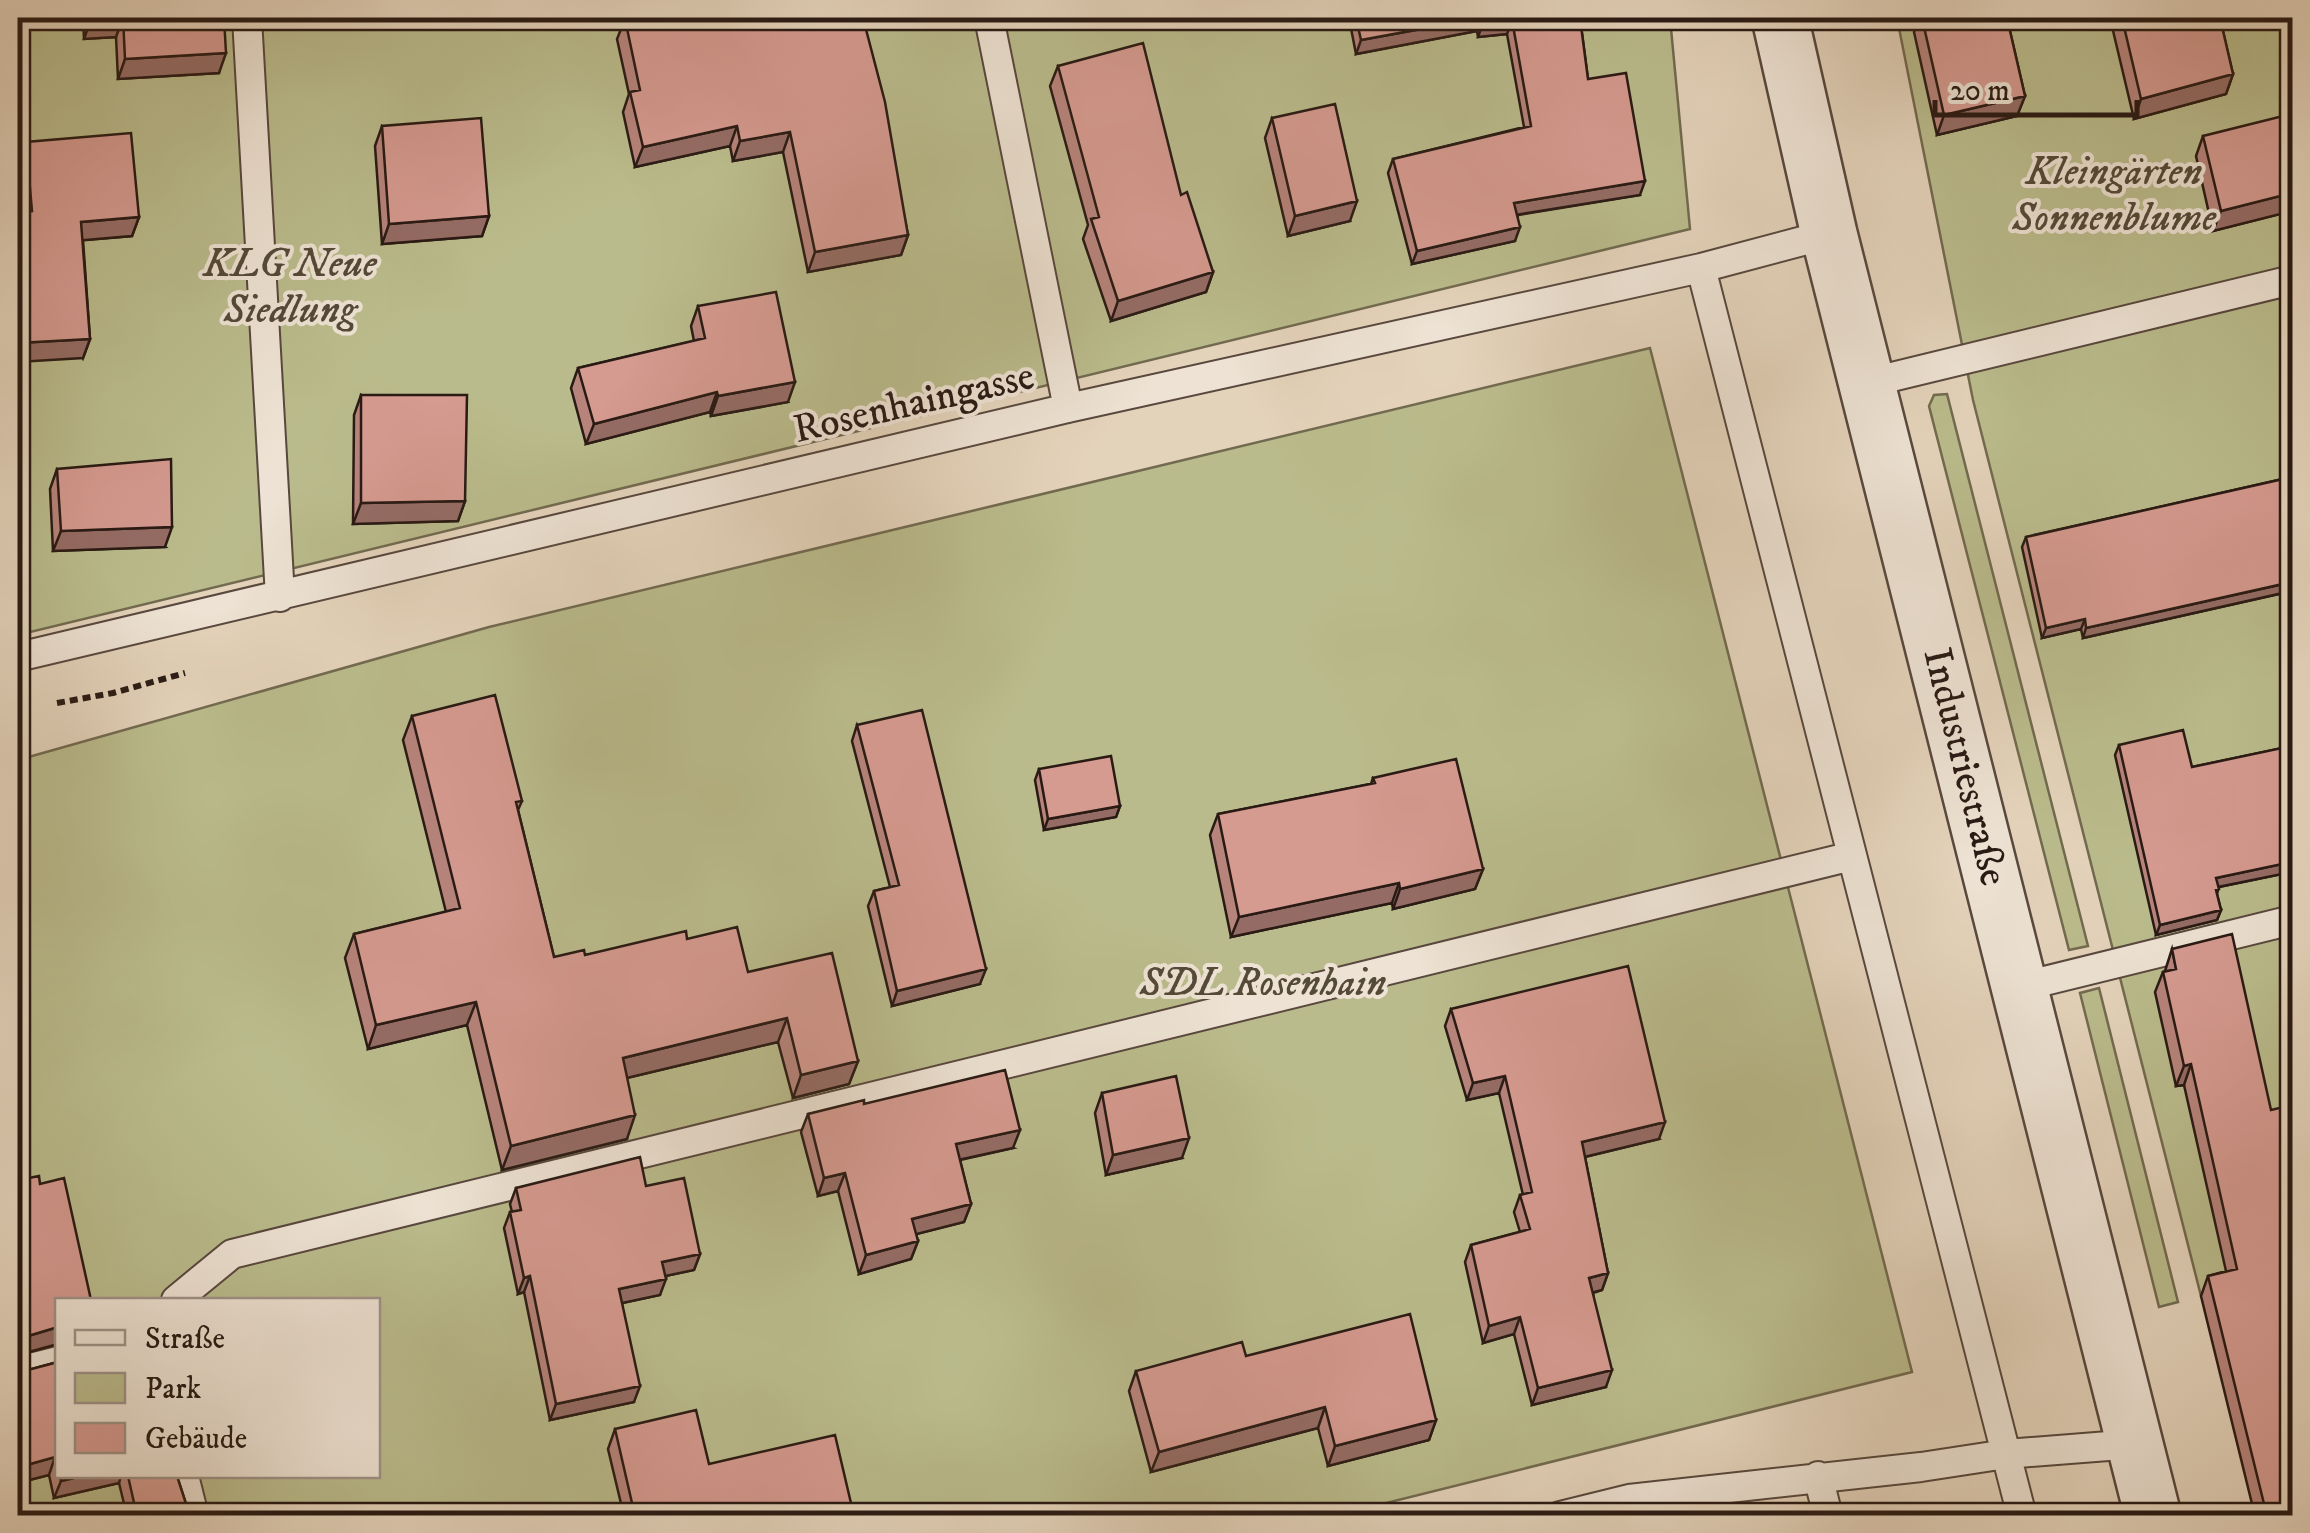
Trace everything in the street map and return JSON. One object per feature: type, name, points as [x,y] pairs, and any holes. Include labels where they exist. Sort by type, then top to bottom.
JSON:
[{"type":"street","name":"Industriestraße","points":[[1780,18],[1867,383],[2152,1516]]},
{"type":"lane","points":[[247,18],[280,597]]},
{"type":"lane","points":[[989,18],[1068,408]]},
{"type":"lane","name":"Rosenhaingasse","points":[[18,658],[1068,408],[1701,268],[1830,234]]},
{"type":"lane","points":[[1701,268],[2022,1516]]},
{"type":"lane","points":[[1867,383],[2292,280]]},
{"type":"lane","points":[[178,1298],[232,1254],[1852,856]]},
{"type":"lane","points":[[2020,987],[2292,920]]},
{"type":"lane","points":[[18,1371],[55,1362]]},
{"type":"lane","points":[[1560,1516],[1628,1498],[1921,1468],[2006,1454],[2134,1444]]},
{"type":"lane","points":[[1818,1476],[1828,1516]]},
{"type":"lane","points":[[184,1478],[194,1516]]},
{"type":"green space","name":"KLG Neue Siedlung","points":[[18,18],[1670,18],[1690,229],[18,635]]},
{"type":"green space","name":"Kleingärten Sonnenblume","points":[[1897,18],[2292,18],[2292,1273],[2201,1296],[1973,400]]},
{"type":"green space","name":"SDL Rosenhain","points":[[1650,348],[1912,1372],[1338,1515],[18,1516],[18,760],[489,627]]},
{"type":"green space","points":[[1947,394],[2088,946],[2069,950],[1929,406],[1934,395]]},
{"type":"green space","points":[[2099,988],[2178,1302],[2159,1307],[2080,993]]},
{"type":"building","points":[[123,18],[224,18],[226,53],[125,59]]},
{"type":"building","points":[[863,18],[885,102],[908,235],[815,252],[790,132],[740,141],[737,126],[643,147],[630,92],[640,90],[625,19]]},
{"type":"building","points":[[1356,18],[1480,18],[1361,40]]},
{"type":"building","points":[[1482,18],[1580,18],[1588,79],[1626,73],[1645,181],[1514,203],[1520,227],[1417,251],[1393,159],[1531,126],[1512,20],[1483,23]]},
{"type":"building","points":[[1922,18],[2007,18],[2025,96],[1944,115]]},
{"type":"building","points":[[2122,18],[2220,18],[2233,74],[2141,99]]},
{"type":"building","points":[[1143,43],[1181,195],[1187,192],[1213,272],[1118,301],[1091,219],[1099,217],[1058,66]]},
{"type":"building","points":[[1335,104],[1357,201],[1295,216],[1272,118]]},
{"type":"building","points":[[2287,115],[2292,137],[2292,193],[2221,211],[2203,136]]},
{"type":"building","points":[[481,118],[489,216],[389,224],[382,126]]},
{"type":"building","points":[[131,133],[139,217],[81,222],[90,339],[18,343],[18,212],[32,211],[26,142]]},
{"type":"building","points":[[776,292],[795,382],[718,396],[717,392],[594,424],[578,368],[705,338],[698,306]]},
{"type":"building","points":[[361,395],[467,395],[465,501],[361,503]]},
{"type":"building","points":[[171,459],[172,527],[61,531],[57,469]]},
{"type":"building","points":[[2292,477],[2292,582],[2086,628],[2085,619],[2046,628],[2026,537]]},
{"type":"building","points":[[495,695],[522,801],[516,802],[554,957],[584,950],[585,955],[686,931],[687,939],[737,927],[748,972],[832,953],[858,1061],[801,1075],[787,1018],[623,1058],[635,1115],[511,1146],[476,1002],[376,1025],[354,934],[460,908],[412,716]]},
{"type":"building","points":[[922,710],[986,969],[897,991],[874,891],[899,885],[857,725]]},
{"type":"building","points":[[2183,730],[2192,767],[2292,746],[2292,862],[2216,878],[2221,910],[2160,925],[2119,745]]},
{"type":"building","points":[[1111,756],[1120,806],[1048,819],[1039,769]]},
{"type":"building","points":[[1456,759],[1483,869],[1400,889],[1399,883],[1239,917],[1218,814],[1375,783],[1373,778]]},
{"type":"building","points":[[2232,934],[2271,1110],[2292,1105],[2292,1516],[2267,1516],[2208,1276],[2237,1269],[2191,1064],[2184,1066],[2163,972],[2176,969],[2172,949]]},
{"type":"building","points":[[18,939],[28,977],[24,978],[28,994],[18,997]]},
{"type":"building","points":[[1628,966],[1665,1122],[1582,1142],[1608,1273],[1589,1278],[1612,1370],[1538,1388],[1520,1317],[1489,1326],[1471,1245],[1530,1229],[1520,1195],[1532,1192],[1505,1076],[1473,1083],[1451,1009]]},
{"type":"building","points":[[1005,1070],[1020,1130],[956,1144],[971,1204],[912,1219],[918,1241],[866,1255],[845,1173],[824,1178],[808,1114]]},
{"type":"building","points":[[1176,1076],[1189,1138],[1113,1155],[1102,1093]]},
{"type":"building","points":[[640,1157],[646,1186],[684,1178],[700,1254],[662,1262],[666,1279],[619,1289],[640,1386],[556,1404],[530,1276],[524,1278],[510,1212],[521,1210],[516,1188]]},
{"type":"building","points":[[39,1176],[40,1184],[64,1178],[91,1298],[55,1298],[55,1328],[18,1339],[18,1180]]},
{"type":"building","points":[[1410,1314],[1436,1420],[1335,1446],[1325,1407],[1159,1452],[1136,1371],[1242,1342],[1246,1356]]},
{"type":"building","points":[[55,1363],[55,1457],[23,1466],[18,1442],[18,1367],[28,1370]]},
{"type":"building","points":[[696,1410],[709,1464],[835,1435],[854,1516],[635,1516],[615,1429]]},
{"type":"building","points":[[128,1478],[178,1478],[190,1516],[137,1516]]}]
